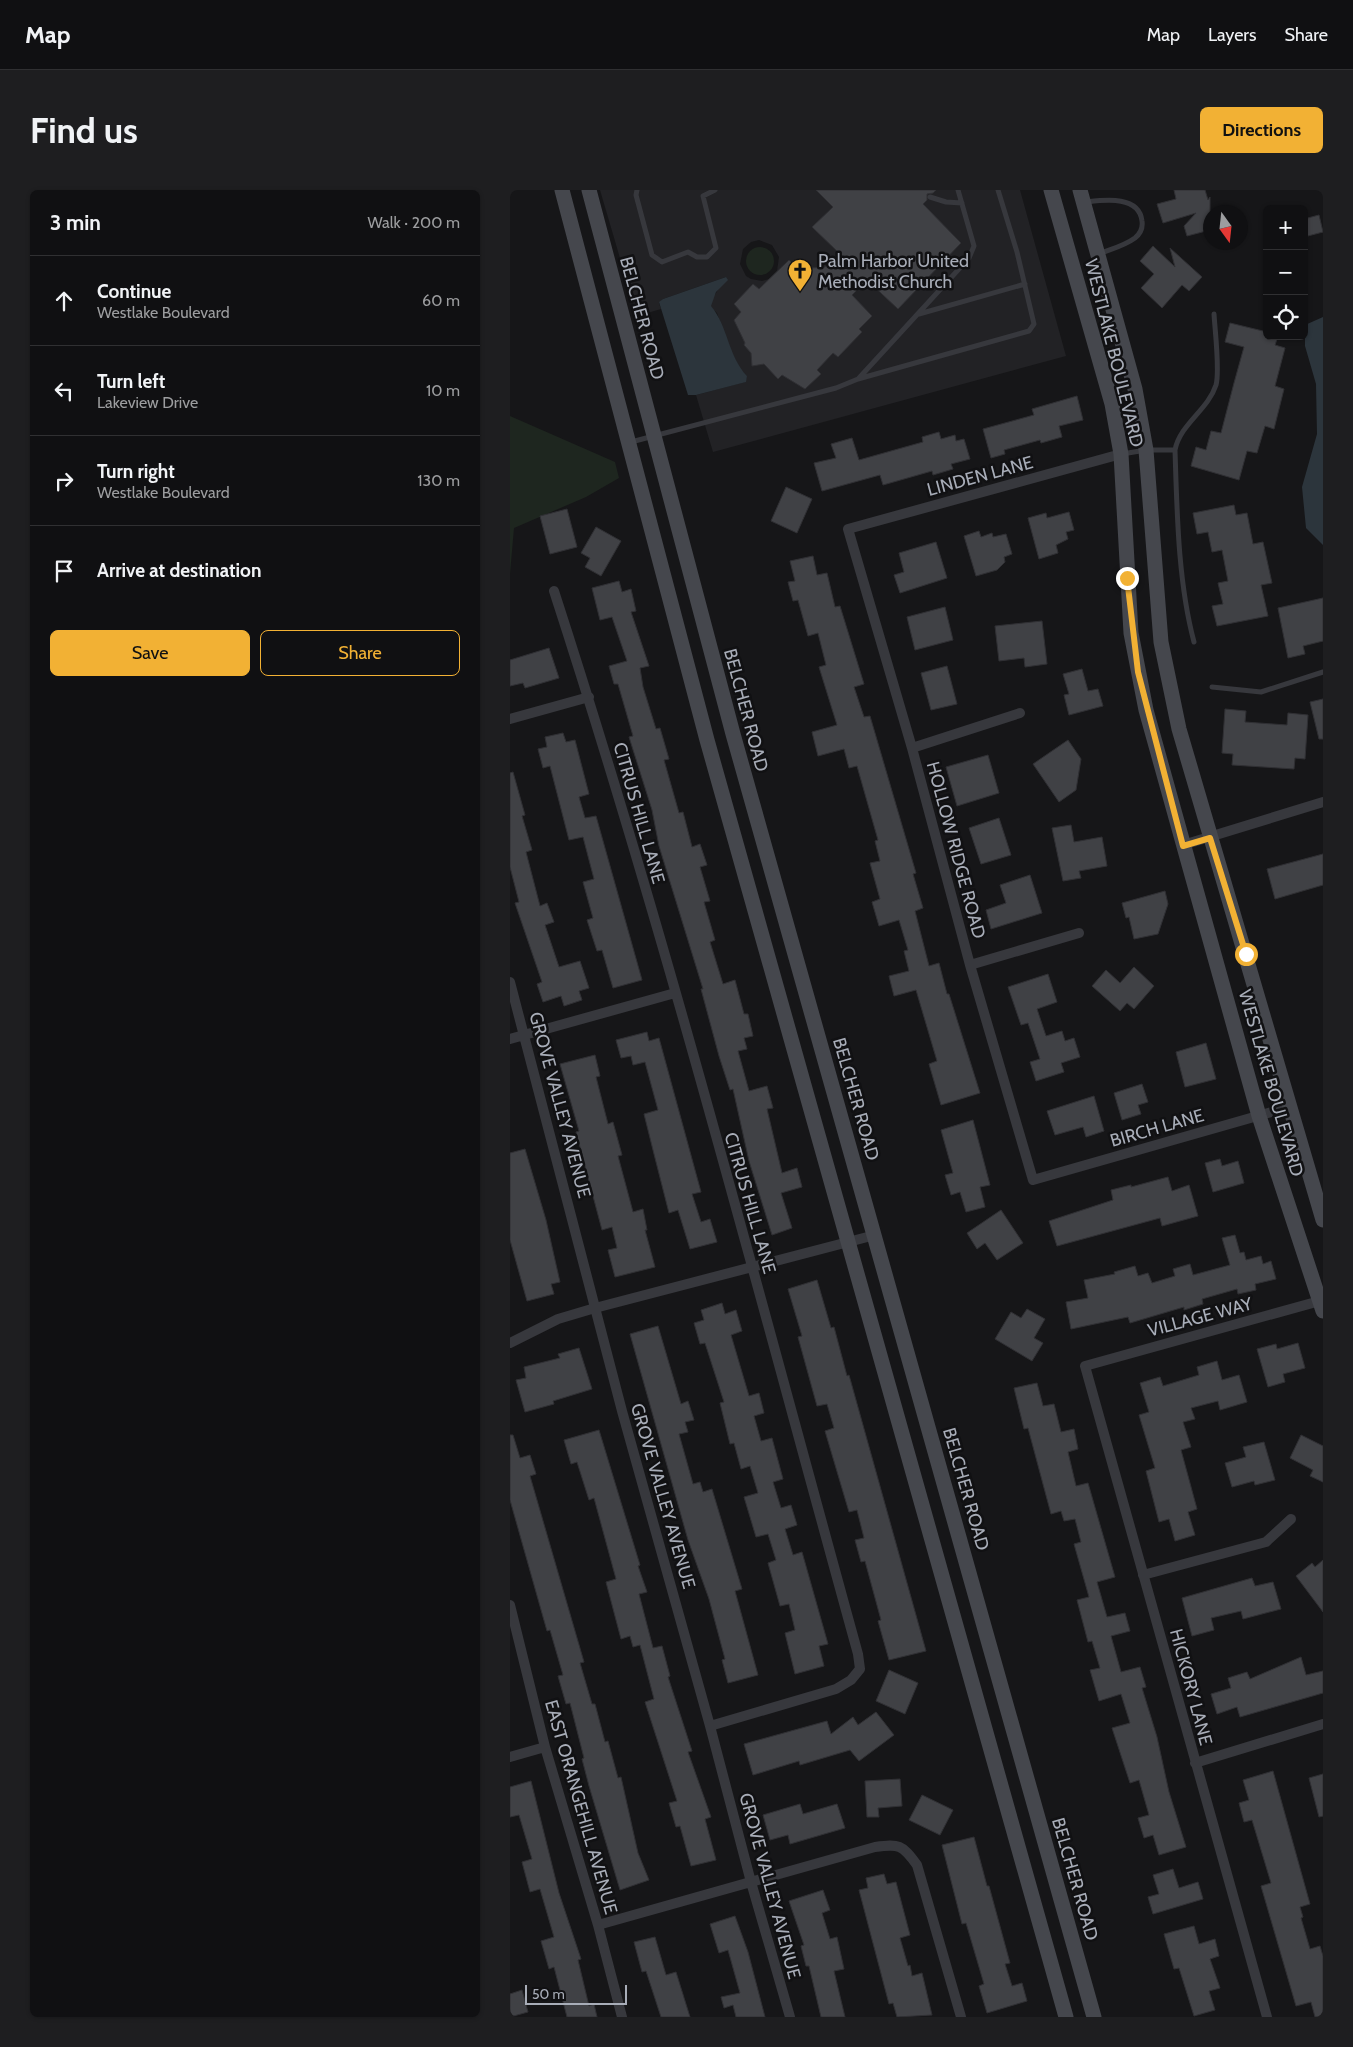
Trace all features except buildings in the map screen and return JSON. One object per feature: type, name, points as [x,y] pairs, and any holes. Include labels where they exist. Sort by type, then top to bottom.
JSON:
[{"type":"main road","points":[[562,190],[707,740],[1066,2017]]},
{"type":"main road","name":"BELCHER ROAD","points":[[589,190],[733,734],[1094,2017]]},
{"type":"main road","name":"WESTLAKE BOULEVARD","points":[[1051,190],[1112,404],[1121,454],[1125,496],[1127,578],[1133,641],[1146,710],[1183,846],[1218,962],[1259,1116],[1321,1304]]},
{"type":"main road","name":"WESTLAKE BOULEVARD","points":[[1081,196],[1135,389],[1146,450],[1161,642],[1179,729],[1323,1220]]},
{"type":"main road","points":[[1066,241],[1092,234]]},
{"type":"street","name":"LINDEN LANE","points":[[848,529],[1121,454]]},
{"type":"street","name":"HOLLOW RIDGE ROAD","points":[[848,529],[912,748],[970,965],[1033,1180]]},
{"type":"street","name":"CITRUS HILL LANE","points":[[554,591],[589,697],[675,993],[858,1654],[860,1669],[851,1680],[821,1695],[710,1726]]},
{"type":"street","points":[[510,719],[589,697]]},
{"type":"street","points":[[912,748],[1020,714]]},
{"type":"street","points":[[1183,846],[1323,802]]},
{"type":"street","points":[[970,965],[1079,933]]},
{"type":"street","name":"GROVE VALLEY AVENUE","points":[[510,982],[595,1308],[751,1882],[790,2017]]},
{"type":"street","points":[[510,1039],[675,993]]},
{"type":"street","name":"BIRCH LANE","points":[[1033,1180],[1290,1107]]},
{"type":"street","points":[[510,1343],[558,1319],[875,1234]]},
{"type":"street","name":"VILLAGE WAY","points":[[1085,1366],[1321,1304]]},
{"type":"street","name":"HICKORY LANE","points":[[1085,1366],[1266,2017]]},
{"type":"street","points":[[1143,1575],[1266,1542],[1291,1519]]},
{"type":"street","name":"EAST ORANGEHILL AVENUE","points":[[510,1605],[545,1747],[598,1925],[622,2017]]},
{"type":"street","points":[[1195,1763],[1323,1724]]},
{"type":"street","points":[[510,1757],[545,1747]]},
{"type":"street","points":[[598,1925],[875,1847],[896,1845],[908,1853],[917,1865],[961,2017]]},
{"type":"lane","points":[[637,190],[636,195],[652,255],[662,262],[688,252],[697,257],[707,257],[716,248],[703,196],[715,190]]},
{"type":"lane","points":[[858,379],[969,258],[974,246],[958,190]]},
{"type":"lane","points":[[628,443],[836,388],[858,379],[1029,331],[1034,324],[1025,284],[998,190]]},
{"type":"lane","points":[[1081,196],[1116,200],[1129,204],[1139,210],[1142,219],[1142,228],[1137,237],[1126,244],[1098,254]]},
{"type":"lane","points":[[930,197],[962,203]]},
{"type":"lane","points":[[918,314],[1025,284]]},
{"type":"lane","points":[[1194,642],[1188,622],[1177,517],[1175,450],[1178,438],[1207,402],[1216,384],[1214,314]]},
{"type":"lane","points":[[1121,454],[1146,450],[1175,450]]},
{"type":"lane","points":[[1212,687],[1261,692],[1323,672]]},
{"type":"shaded area","points":[[600,190],[1020,190],[1066,356],[713,452],[696,395],[745,382],[747,376],[739,368],[727,343],[717,313],[711,307],[711,301],[726,277],[663,299],[659,303],[661,309],[637,316]],"holes":[[[759,240],[772,245],[779,257],[777,271],[769,279],[762,281],[746,276],[740,264],[743,249],[751,242]]]},
{"type":"shaded area","points":[[760,247],[770,251],[774,261],[770,271],[760,275],[750,271],[746,261],[750,251]]},
{"type":"shaded area","points":[[726,277],[728,280],[716,292],[711,306],[717,314],[736,359],[747,376],[746,382],[696,395],[688,395],[659,302]]},
{"type":"shaded area","points":[[1323,317],[1323,545],[1306,528],[1302,487],[1317,434],[1316,384],[1305,346],[1305,340],[1308,340],[1308,324]]},
{"type":"shaded area","points":[[510,416],[615,462],[619,478],[586,497],[514,528],[510,574]]},
{"type":"place","name":"Palm Harbor United Methodist Church","points":[[800,292]]},
{"type":"route","points":[[1127,578],[1131,633],[1138,672],[1146,710],[1183,846],[1210,838],[1246,954]]}]
